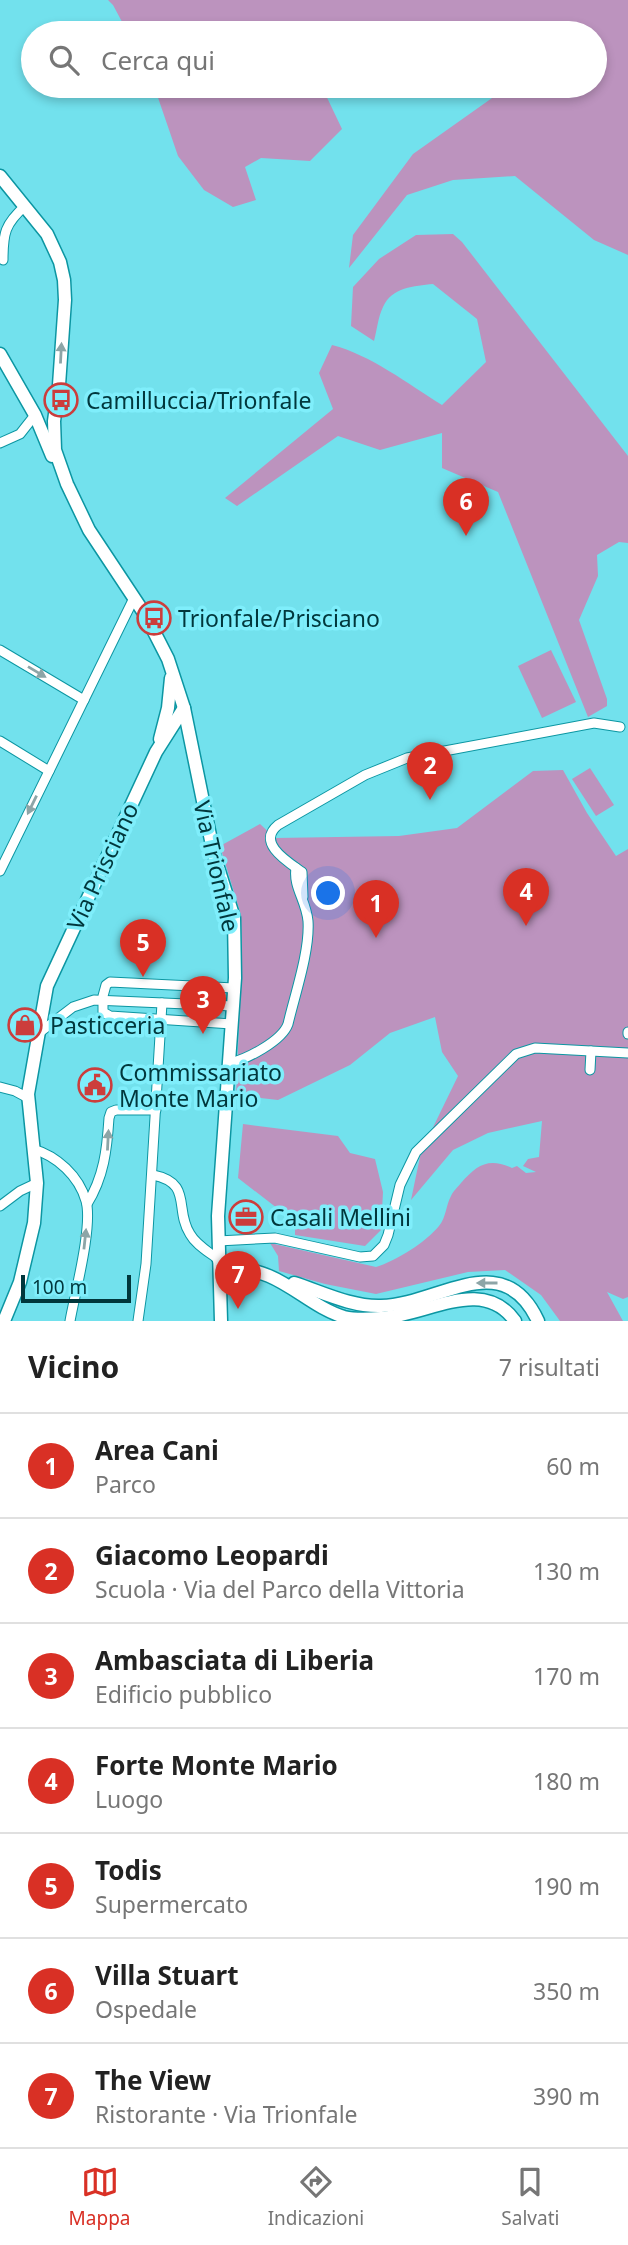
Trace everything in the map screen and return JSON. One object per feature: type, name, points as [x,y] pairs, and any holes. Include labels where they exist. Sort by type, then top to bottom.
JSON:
[{"type":"main road","name":"Via Trionfale","points":[[0,176],[54,246],[64,280],[65,300],[54,446],[67,484]]},
{"type":"main road","name":"Via Trionfale","points":[[0,354],[35,415],[49,450],[93,537],[157,636],[172,670],[184,708],[214,855],[234,918],[234,988],[220,1194],[221,1321]]},
{"type":"main road","points":[[35,415],[45,422],[54,421]]},
{"type":"main road","name":"Via Prisciano","points":[[156,752],[168,708],[172,670]]},
{"type":"main road","name":"Via Prisciano","points":[[4,1321],[16,1294],[34,1223],[37,1183],[27,1098],[48,980],[156,752],[184,708]]},
{"type":"main road","points":[[219,1251],[346,1317],[396,1317],[460,1300],[478,1298],[498,1304],[515,1321]]},
{"type":"main road","points":[[273,1277],[345,1301],[378,1306],[397,1304],[466,1285],[497,1283],[508,1286],[521,1296],[538,1321]]},
{"type":"street","points":[[3,260],[5,231],[12,218],[25,206]]},
{"type":"street","points":[[0,443],[20,434],[35,415]]},
{"type":"street","points":[[0,871],[134,598]]},
{"type":"street","points":[[0,650],[84,700]]},
{"type":"street","points":[[230,1063],[243,1059],[285,1031],[308,939],[302,872],[274,848],[270,839],[273,829],[384,766],[411,757],[580,725],[597,723],[620,727]]},
{"type":"street","points":[[0,741],[48,771]]},
{"type":"street","points":[[232,1024],[107,1016],[103,1012],[103,1000],[105,986],[110,982],[234,988]]},
{"type":"street","points":[[39,1033],[72,1007],[87,1002],[103,1000],[233,1006]]},
{"type":"street","points":[[138,1321],[146,1264],[153,1175],[162,1003]]},
{"type":"street","points":[[153,1175],[173,1182],[189,1233],[219,1251],[246,1239],[272,1238],[360,1257],[373,1256],[384,1245],[388,1236],[400,1185],[416,1152],[514,1056],[535,1048],[628,1054]]},
{"type":"street","points":[[590,1070],[591,1051]]},
{"type":"street","points":[[0,1087],[27,1098]]},
{"type":"street","points":[[70,1321],[83,1255],[87,1204],[106,1159],[111,1112],[156,1110]]},
{"type":"street","points":[[33,1149],[65,1167],[87,1204]]},
{"type":"street","points":[[0,1206],[20,1191],[37,1183]]},
{"type":"shaded area","points":[[108,0],[628,0],[628,255],[594,240],[515,176],[453,180],[407,195],[349,268],[353,235],[413,154],[492,98],[607,98],[607,21],[122,21]]},
{"type":"shaded area","points":[[158,98],[327,98],[342,129],[310,161],[261,158],[245,167],[256,200],[233,207],[204,190],[178,156]]},
{"type":"shaded area","points":[[453,234],[462,242],[628,456],[628,543],[619,542],[597,555],[598,576],[579,620],[607,699],[607,706],[588,717],[498,492],[442,468],[442,433],[380,450],[338,436],[237,506],[225,498],[333,409],[319,373],[332,345],[375,363],[442,405],[486,362],[477,319],[433,284],[404,289],[392,295],[381,311],[374,341],[351,326],[353,287],[379,259],[416,235]]},
{"type":"shaded area","points":[[551,650],[576,702],[542,718],[518,666]]},
{"type":"shaded area","points":[[590,768],[614,805],[596,816],[572,779]]},
{"type":"shaded area","points":[[563,770],[587,813],[616,856],[628,849],[628,1297],[623,1299],[607,1292],[623,1321],[560,1321],[541,1295],[505,1270],[468,1272],[376,1294],[279,1271],[278,1256],[270,1243],[376,1267],[401,1256],[439,1226],[453,1192],[478,1167],[496,1163],[512,1168],[517,1166],[526,1173],[536,1172],[523,1166],[528,1159],[539,1157],[542,1121],[488,1133],[453,1150],[411,1200],[421,1152],[458,1076],[442,1052],[435,1017],[390,1033],[350,1065],[278,1100],[236,1095],[242,956],[241,915],[220,846],[260,824],[275,838],[399,836],[457,828],[533,771]]},
{"type":"shaded area","points":[[243,1124],[338,1136],[350,1153],[375,1159],[383,1192],[381,1230],[365,1246],[295,1235],[295,1222],[238,1178]]},
{"type":"place","name":"Camilluccia/Trionfale","points":[[61,400]]},
{"type":"place","name":"Villa Stuart","points":[[466,536]]},
{"type":"place","name":"Trionfale/Prisciano","points":[[154,618]]},
{"type":"place","name":"Giacomo Leopardi","points":[[430,800]]},
{"type":"place","name":"Forte Monte Mario","points":[[526,926]]},
{"type":"place","name":"Area Cani","points":[[376,938]]},
{"type":"place","name":"Todis","points":[[143,977]]},
{"type":"place","name":"Pasticceria","points":[[25,1025]]},
{"type":"place","name":"Ambasciata di Liberia","points":[[203,1034]]},
{"type":"place","name":"Commissariato Monte Mario","points":[[95,1085]]},
{"type":"place","name":"Casali Mellini","points":[[246,1217]]},
{"type":"place","name":"The View","points":[[238,1309]]}]
